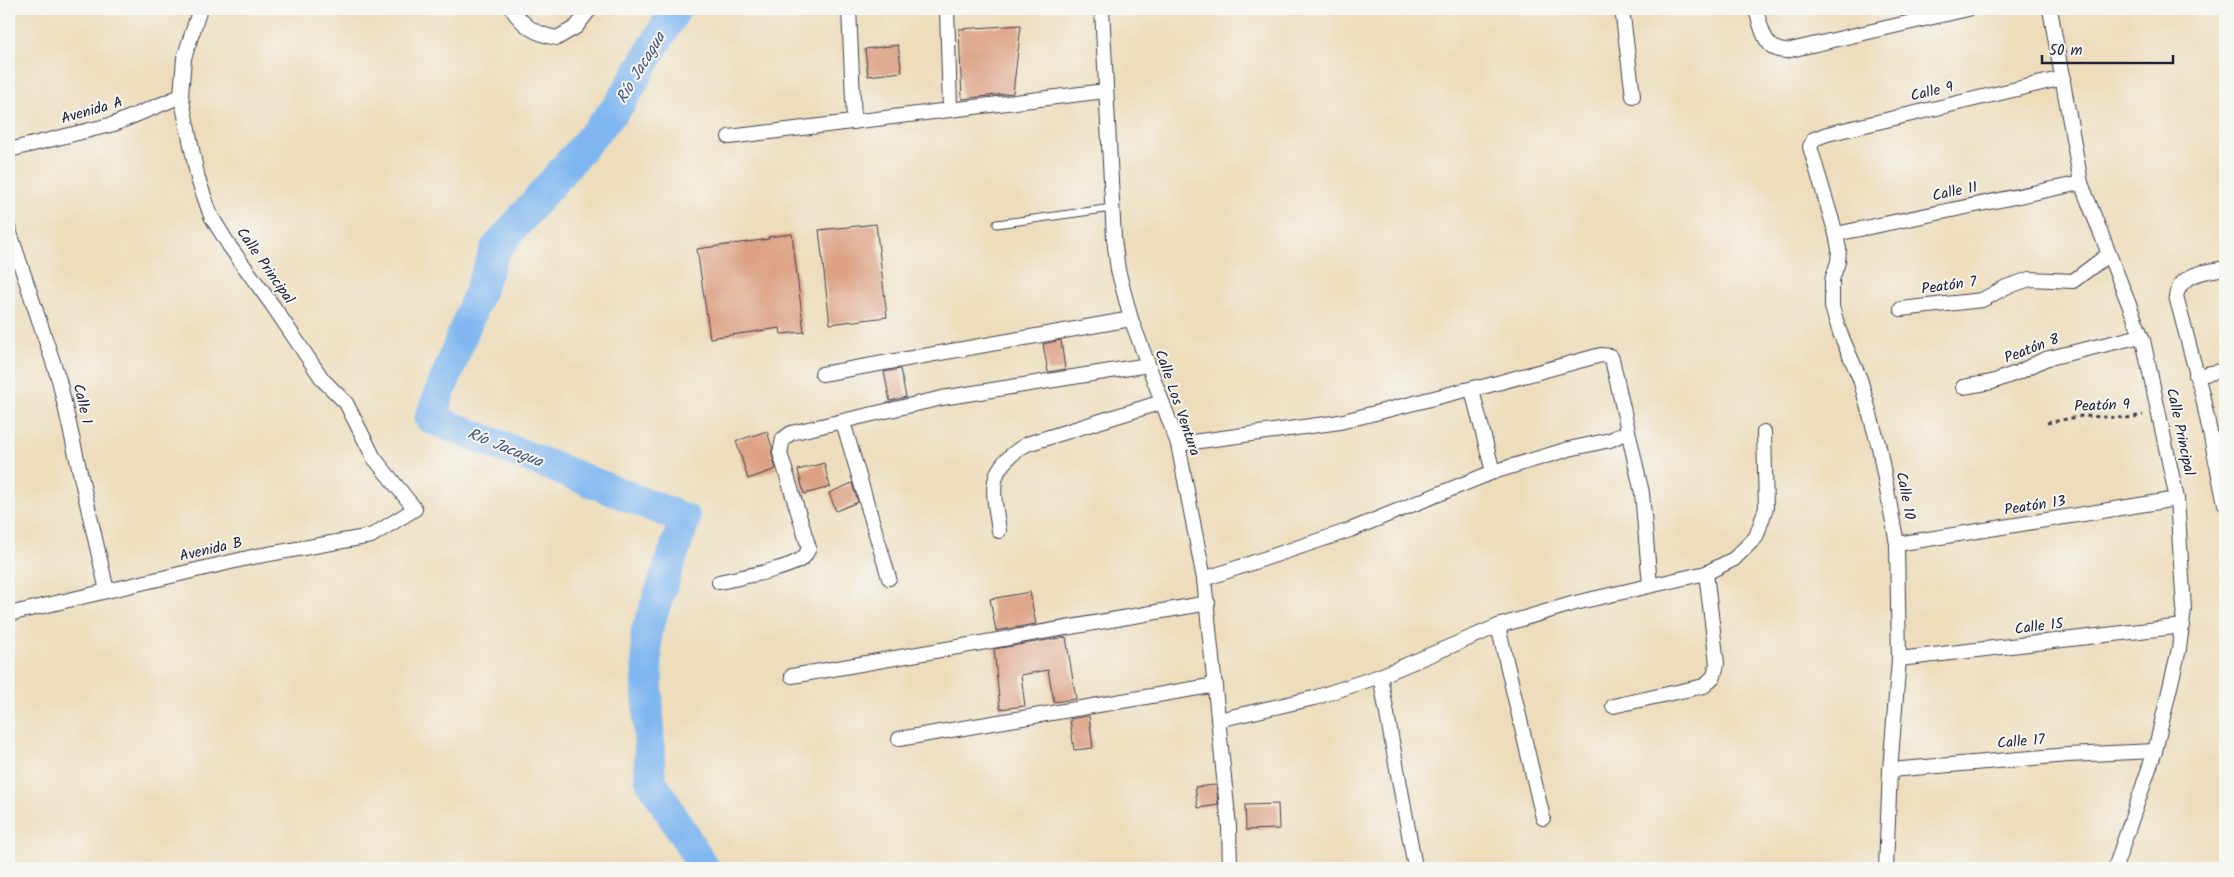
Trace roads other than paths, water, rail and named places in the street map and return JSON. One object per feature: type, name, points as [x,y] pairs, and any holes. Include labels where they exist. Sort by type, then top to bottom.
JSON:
[{"type":"street","name":"Calle Principal","points":[[200,9],[184,58],[181,96],[198,179],[211,216],[230,247],[323,380],[346,403],[374,458],[415,509]]},
{"type":"street","points":[[512,9],[524,24],[539,34],[557,38],[576,27],[590,9]]},
{"type":"street","points":[[849,9],[854,122]]},
{"type":"street","points":[[947,9],[950,109]]},
{"type":"street","name":"Calle Los Ventura","points":[[1102,9],[1112,208],[1118,270],[1131,319],[1178,444],[1204,579],[1208,603],[1229,827],[1230,868]]},
{"type":"street","points":[[1622,9],[1633,96]]},
{"type":"street","points":[[1756,9],[1768,44],[1778,50],[1786,51],[1968,9]]},
{"type":"street","name":"Calle Principal","points":[[2050,9],[2080,183],[2141,336],[2178,500],[2184,609],[2183,626],[2155,751],[2115,868]]},
{"type":"street","name":"Calle 9","points":[[1812,143],[1820,136],[1827,134],[2063,78]]},
{"type":"street","points":[[729,137],[1105,91]]},
{"type":"street","name":"Avenida A","points":[[9,150],[114,124],[181,96]]},
{"type":"street","name":"Calle 10","points":[[1812,143],[1811,152],[1839,249],[1838,262],[1832,280],[1832,307],[1868,404],[1879,447],[1897,544],[1899,660],[1890,770],[1886,868]]},
{"type":"street","name":"Calle 11","points":[[1836,234],[2080,183]]},
{"type":"street","name":"Calle 1","points":[[9,230],[59,380],[108,591]]},
{"type":"street","name":"Peatón 7","points":[[1901,309],[1982,300],[2006,287],[2030,279],[2073,282],[2109,254]]},
{"type":"street","points":[[2225,268],[2185,278],[2178,286],[2176,296],[2225,495]]},
{"type":"street","points":[[822,374],[1131,319]]},
{"type":"street","name":"Peatón 8","points":[[1963,387],[1992,382],[2019,372],[2045,359],[2141,336]]},
{"type":"street","points":[[1178,444],[1340,422],[1606,354],[1612,359],[1642,493],[1650,585]]},
{"type":"street","points":[[719,582],[769,570],[805,557],[809,548],[780,453],[783,439],[791,432],[843,422],[942,398],[1148,365]]},
{"type":"street","points":[[2196,376],[2225,370]]},
{"type":"street","points":[[1477,387],[1473,394],[1493,472]]},
{"type":"street","points":[[999,531],[993,490],[997,472],[1009,455],[1027,444],[1162,402]]},
{"type":"street","points":[[843,422],[889,578]]},
{"type":"street","points":[[1204,579],[1350,530],[1493,472],[1569,449],[1610,440],[1627,432]]},
{"type":"street","points":[[1218,720],[1314,698],[1380,676],[1498,626],[1575,602],[1621,594],[1650,585],[1706,573],[1734,559],[1756,537],[1766,508],[1764,432]]},
{"type":"street","name":"Peatón 13","points":[[1897,544],[2178,500]]},
{"type":"street","name":"Avenida B","points":[[9,614],[252,557],[371,536],[415,509]]},
{"type":"street","points":[[1613,706],[1704,686],[1714,676],[1717,664],[1706,573]]},
{"type":"street","points":[[792,676],[1208,603]]},
{"type":"street","points":[[1498,626],[1543,818]]},
{"type":"street","name":"Calle 15","points":[[1899,660],[2183,626]]},
{"type":"street","points":[[1380,676],[1415,867]]},
{"type":"street","points":[[899,739],[1216,685]]},
{"type":"street","name":"Calle 17","points":[[1890,770],[2068,755],[2155,751]]},
{"type":"lane","points":[[997,224],[1112,208]]},
{"type":"waterway","name":"Río Jacagua","points":[[676,9],[619,105],[496,248],[430,418],[685,519],[646,633],[650,779],[704,868]]}]
